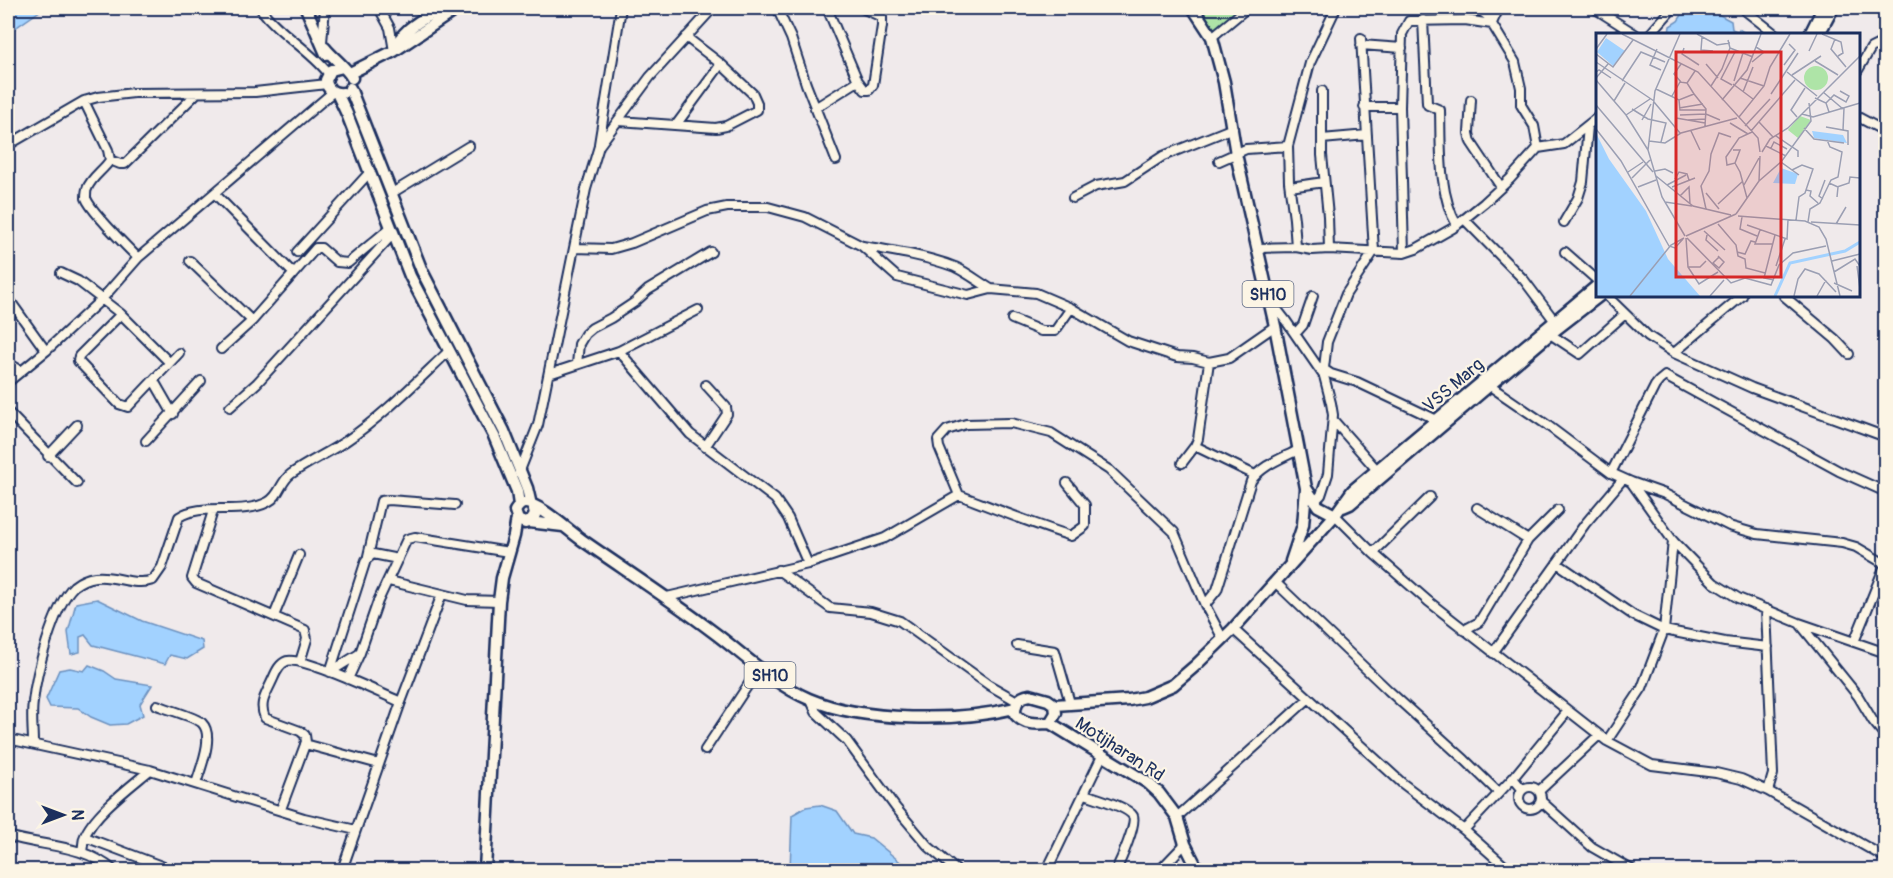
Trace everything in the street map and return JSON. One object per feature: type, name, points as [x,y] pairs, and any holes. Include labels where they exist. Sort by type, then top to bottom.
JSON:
[{"type":"main road","points":[[306,8],[324,46],[331,83],[347,114],[410,276],[515,475]]},
{"type":"main road","points":[[394,51],[398,29],[430,8]]},
{"type":"main road","points":[[394,51],[398,39],[404,33],[441,8]]},
{"type":"main road","points":[[331,83],[334,68],[347,70],[394,51],[458,8]]},
{"type":"main road","name":"SH10","points":[[527,505],[551,515],[563,526],[667,597],[778,682],[811,700],[869,716],[976,715],[1016,704],[1022,697],[1030,695],[1048,700],[1055,705],[1129,700],[1162,691],[1195,666],[1233,629],[1338,512],[1318,506],[1306,488],[1275,326],[1236,154],[1219,61],[1213,40],[1202,18],[1193,8]]},
{"type":"main road","points":[[1810,33],[1823,8]]},
{"type":"main road","points":[[1820,33],[1833,8]]},
{"type":"main road","points":[[324,46],[347,70],[352,81],[350,88],[422,271],[504,431],[517,491],[535,515],[523,521],[514,536],[499,601],[485,870]]},
{"type":"main road","points":[[331,83],[344,92],[350,88]]},
{"type":"main road","name":"VSS Marg","points":[[1338,512],[1353,490],[1554,320],[1596,293]]},
{"type":"main road","points":[[1338,512],[1490,386],[1596,294]]},
{"type":"main road","points":[[1290,564],[1303,525],[1306,488]]},
{"type":"main road","points":[[523,521],[516,511],[527,505]]},
{"type":"main road","name":"SH10","points":[[523,521],[563,526]]},
{"type":"main road","points":[[1016,704],[1015,714],[1020,719],[1026,722],[1050,723],[1056,713],[1055,705]]},
{"type":"main road","name":"Motijharan Rd","points":[[1050,723],[1148,783],[1159,793],[1177,817],[1185,844],[1198,870]]},
{"type":"street","points":[[261,8],[282,32],[317,59],[331,83]]},
{"type":"street","points":[[324,46],[325,8]]},
{"type":"street","points":[[379,8],[390,28],[394,51]]},
{"type":"street","points":[[515,475],[538,425],[586,189],[599,146],[621,8]]},
{"type":"street","points":[[599,146],[650,77],[713,8]]},
{"type":"street","points":[[777,8],[791,38],[836,160]]},
{"type":"street","points":[[827,8],[858,81],[865,90],[872,89],[882,17],[862,8]]},
{"type":"street","points":[[1213,40],[1247,8]]},
{"type":"street","points":[[1296,247],[1288,146],[1310,63],[1336,8]]},
{"type":"street","points":[[1478,8],[1492,22],[1515,62],[1521,88],[1521,105],[1534,126],[1538,148]]},
{"type":"street","points":[[1492,22],[1499,8]]},
{"type":"street","points":[[1594,8],[1633,33]]},
{"type":"street","points":[[1651,33],[1673,8]]},
{"type":"street","points":[[1742,8],[1774,33]]},
{"type":"street","points":[[1423,20],[1427,103],[1440,110],[1443,185],[1448,210],[1524,280],[1554,320]]},
{"type":"street","points":[[1404,253],[1400,107],[1402,34],[1409,21],[1492,22]]},
{"type":"street","points":[[619,121],[716,128],[726,126],[757,110],[753,94],[721,64],[686,37]]},
{"type":"street","points":[[1321,368],[1327,342],[1346,294],[1374,251],[1361,41],[1402,48]]},
{"type":"street","points":[[1860,67],[1871,48],[1877,45],[1886,48]]},
{"type":"street","points":[[676,125],[721,64]]},
{"type":"street","points":[[815,108],[858,81]]},
{"type":"street","points":[[8,145],[84,100],[134,93],[255,92],[331,83]]},
{"type":"street","points":[[8,382],[46,351],[102,298],[138,258],[215,194],[331,83]]},
{"type":"street","points":[[1322,91],[1322,139],[1330,236],[1329,249]]},
{"type":"street","points":[[110,160],[125,164],[197,93]]},
{"type":"street","points":[[84,100],[108,150],[110,160],[90,182],[86,190],[86,198],[138,258]]},
{"type":"street","points":[[1471,100],[1469,133],[1471,142],[1501,188]]},
{"type":"street","points":[[1364,107],[1400,107]]},
{"type":"street","points":[[1860,118],[1886,132]]},
{"type":"street","points":[[1258,248],[1296,247],[1312,250],[1404,253],[1416,249],[1460,222],[1501,188],[1538,148],[1564,144],[1596,119]]},
{"type":"street","points":[[1564,222],[1578,198],[1583,182],[1588,126]]},
{"type":"street","points":[[1073,198],[1096,186],[1125,181],[1163,156],[1233,128]]},
{"type":"street","points":[[1322,139],[1367,135]]},
{"type":"street","points":[[392,193],[469,146]]},
{"type":"street","points":[[1218,162],[1246,149],[1288,146]]},
{"type":"street","points":[[297,252],[369,173]]},
{"type":"street","points":[[1290,187],[1324,182]]},
{"type":"street","points":[[215,194],[293,273]]},
{"type":"street","points":[[574,248],[611,249],[622,246],[707,211],[726,207],[768,207],[805,216],[862,246],[897,277],[968,295],[991,289],[1036,293],[1071,308],[1128,341],[1177,357],[1209,362],[1229,358],[1275,326]]},
{"type":"street","points":[[221,349],[252,321],[316,248],[321,248],[337,262],[348,263],[392,230]]},
{"type":"street","points":[[230,407],[257,383],[392,230]]},
{"type":"street","points":[[862,246],[939,262],[956,268],[991,289]]},
{"type":"street","points":[[577,364],[579,344],[592,328],[635,302],[648,290],[711,252]]},
{"type":"street","points":[[1565,252],[1596,288]]},
{"type":"street","points":[[190,261],[252,321]]},
{"type":"street","points":[[61,273],[78,281],[102,298],[169,362]]},
{"type":"street","points":[[1295,334],[1303,325],[1313,296]]},
{"type":"street","points":[[1606,297],[1648,336],[1674,353],[1752,388],[1886,437]]},
{"type":"street","points":[[1674,353],[1741,297]]},
{"type":"street","points":[[1785,297],[1835,339],[1849,354]]},
{"type":"street","points":[[8,298],[46,351]]},
{"type":"street","points":[[1269,298],[1321,368],[1328,389],[1333,420],[1328,474],[1321,495],[1315,501]]},
{"type":"street","points":[[1012,319],[1041,332],[1055,332],[1071,308]]},
{"type":"street","points":[[549,374],[619,351],[698,310]]},
{"type":"street","points":[[121,314],[79,356],[78,361],[119,404],[124,407],[131,406],[179,353]]},
{"type":"street","points":[[1550,334],[1580,354],[1625,314]]},
{"type":"street","points":[[33,743],[33,703],[41,659],[59,608],[76,584],[95,577],[112,577],[135,583],[146,583],[153,580],[162,567],[179,517],[194,511],[255,507],[271,500],[288,476],[346,441],[366,426],[450,351]]},
{"type":"street","points":[[619,351],[690,434],[775,499],[788,518],[808,564]]},
{"type":"street","points":[[1182,463],[1196,446],[1209,362]]},
{"type":"street","points":[[8,363],[20,370]]},
{"type":"street","points":[[1321,368],[1331,374],[1357,382],[1437,420]]},
{"type":"street","points":[[1611,473],[1655,387],[1665,376],[1839,471],[1886,492]]},
{"type":"street","points":[[154,381],[172,414]]},
{"type":"street","points":[[146,441],[201,381]]},
{"type":"street","points":[[705,447],[727,414],[726,407],[706,385]]},
{"type":"street","points":[[1490,386],[1611,473],[1627,481],[1665,494],[1729,526],[1757,534],[1842,543],[1856,547],[1885,563],[1854,642]]},
{"type":"street","points":[[8,412],[48,456],[78,483]]},
{"type":"street","points":[[1333,420],[1377,470]]},
{"type":"street","points":[[1068,483],[1085,505],[1085,526],[1071,536],[959,495],[938,440],[947,430],[966,424],[1011,423],[1051,433],[1109,470],[1174,532],[1205,605],[1223,639]]},
{"type":"street","points":[[48,456],[77,425]]},
{"type":"street","points":[[1196,446],[1256,475]]},
{"type":"street","points":[[1205,605],[1217,590],[1251,481],[1269,464],[1298,450]]},
{"type":"street","points":[[1627,481],[1673,541],[1714,583],[1738,598],[1799,623],[1886,653]]},
{"type":"street","points":[[1493,653],[1584,524],[1627,481]]},
{"type":"street","points":[[667,597],[808,564],[885,537],[959,495]]},
{"type":"street","points":[[1373,553],[1430,497]]},
{"type":"street","points":[[330,672],[368,556],[381,501],[455,505]]},
{"type":"street","points":[[1477,508],[1528,540]]},
{"type":"street","points":[[1464,630],[1479,622],[1528,540],[1558,510]]},
{"type":"street","points":[[213,511],[192,578],[196,583],[305,630],[307,639],[300,662]]},
{"type":"street","points":[[1338,512],[1373,553],[1464,630],[1598,736],[1652,765],[1727,775],[1768,791],[1886,858]]},
{"type":"street","points":[[348,679],[360,653],[378,601],[407,539],[415,537],[509,552]]},
{"type":"street","points":[[1607,741],[1642,688],[1664,630],[1673,541]]},
{"type":"street","points":[[368,556],[380,554],[398,559]]},
{"type":"street","points":[[274,616],[299,555]]},
{"type":"street","points":[[1557,563],[1633,615],[1664,630],[1725,642],[1768,647]]},
{"type":"street","points":[[778,570],[830,608],[871,612],[900,621],[1016,704]]},
{"type":"street","points":[[388,581],[467,600],[499,601]]},
{"type":"street","points":[[1275,582],[1499,793]]},
{"type":"street","points":[[342,870],[441,594]]},
{"type":"street","points":[[1766,609],[1773,774],[1768,791]]},
{"type":"street","points":[[1799,623],[1858,696],[1886,737]]},
{"type":"street","points":[[1233,629],[1402,783],[1464,830],[1509,870]]},
{"type":"street","points":[[1017,645],[1055,651],[1070,703]]},
{"type":"street","points":[[330,672],[360,653]]},
{"type":"street","points":[[281,810],[305,744],[305,735],[265,718],[261,705],[280,665],[291,660],[300,662],[348,679],[401,702]]},
{"type":"street","points":[[705,750],[760,667]]},
{"type":"street","points":[[1177,817],[1308,699]]},
{"type":"street","points":[[811,700],[816,712],[847,741],[896,808],[928,846],[956,870]]},
{"type":"street","points":[[157,705],[198,721],[205,728],[207,748],[196,784]]},
{"type":"street","points":[[1464,830],[1513,778],[1568,712]]},
{"type":"street","points":[[1539,791],[1598,736]]},
{"type":"street","points":[[8,740],[33,743],[150,770],[304,818],[356,830]]},
{"type":"street","points":[[305,744],[379,764]]},
{"type":"street","points":[[1047,870],[1102,756]]},
{"type":"street","points":[[82,852],[85,837],[108,806],[150,770]]},
{"type":"street","points":[[1513,778],[1522,789]]},
{"type":"street","points":[[1522,789],[1531,786],[1539,791],[1541,801],[1592,847],[1632,870]]},
{"type":"street","points":[[1522,789],[1519,800],[1526,808],[1532,809],[1541,801]]},
{"type":"street","points":[[1085,794],[1133,815],[1134,821],[1129,838],[1116,870]]},
{"type":"street","points":[[8,836],[82,852],[113,870]]},
{"type":"street","points":[[85,837],[172,870]]},
{"type":"street","points":[[1160,870],[1185,844]]},
{"type":"green space","points":[[1198,8],[1240,8],[1214,30]]},
{"type":"water","points":[[8,8],[44,8],[8,33]]},
{"type":"water","points":[[1685,8],[1707,8],[1731,21],[1732,29],[1738,32],[1739,29],[1745,33],[1669,33],[1670,26],[1686,14]]},
{"type":"water","points":[[97,599],[142,621],[202,641],[203,649],[187,659],[170,655],[165,664],[93,645],[85,635],[80,637],[80,652],[71,654],[68,632],[76,603]]},
{"type":"water","points":[[89,665],[116,679],[152,685],[140,704],[143,715],[126,724],[110,725],[91,717],[78,708],[50,707],[46,699],[59,670],[70,668],[84,671]]},
{"type":"water","points":[[820,805],[837,811],[853,834],[871,838],[910,870],[790,870],[792,815],[806,807]]}]
